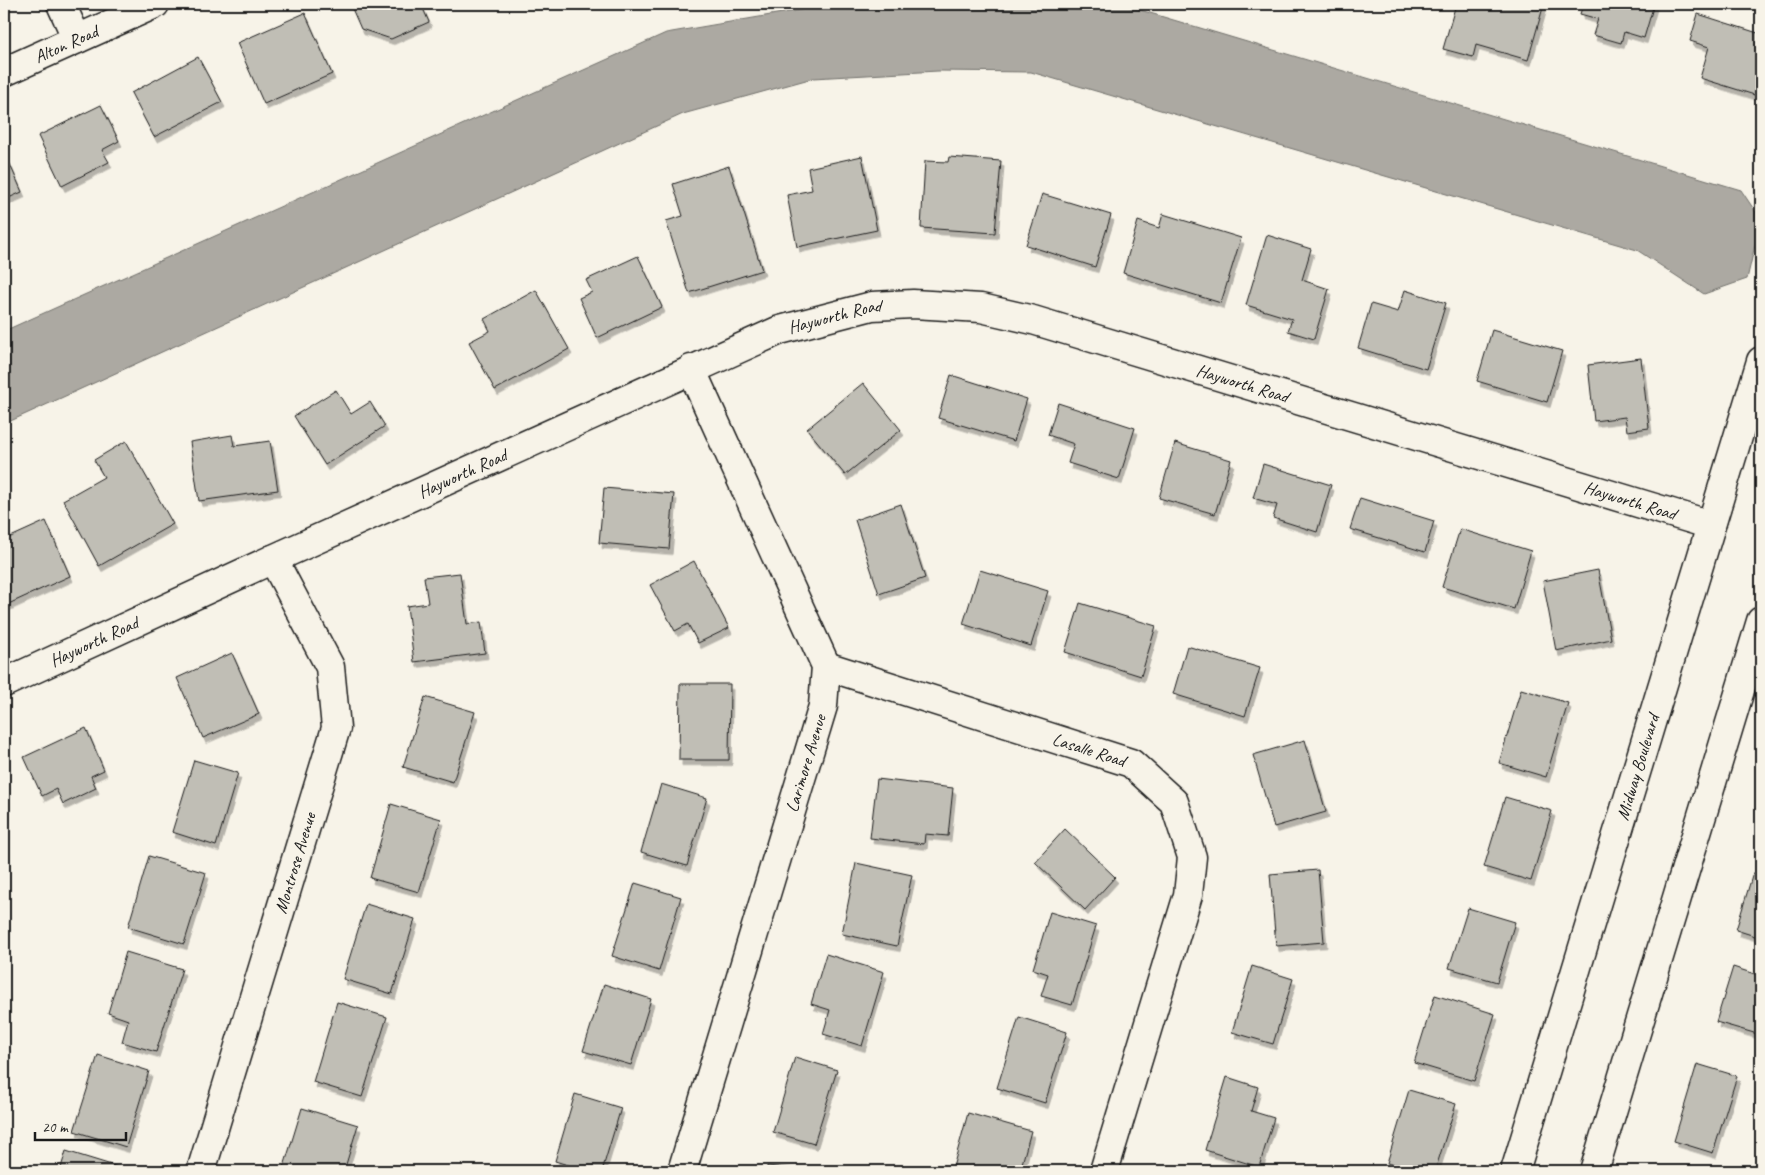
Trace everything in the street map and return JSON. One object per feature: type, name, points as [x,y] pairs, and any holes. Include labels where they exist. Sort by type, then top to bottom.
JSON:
[{"type":"street","points":[[61,4],[77,39]]},
{"type":"street","name":"Alton Road","points":[[4,72],[155,4]]},
{"type":"street","name":"Hayworth Road","points":[[4,683],[780,330],[872,306],[913,304],[980,308],[1034,320],[1712,525]]},
{"type":"street","name":"Midway Boulevard","points":[[1514,1171],[1761,361]]},
{"type":"street","name":"Larimore Avenue","points":[[682,1171],[823,706],[826,666],[691,369]]},
{"type":"street","name":"Montrose Avenue","points":[[202,1171],[336,728],[330,667],[273,559]]},
{"type":"street","points":[[1594,1171],[1761,621]]},
{"type":"street","name":"Lasalle Road","points":[[826,666],[1131,763],[1174,802],[1192,857],[1188,895],[1104,1171]]},
{"type":"shaded area","points":[[835,4],[1120,4],[1741,190],[1761,220],[1747,279],[1704,294],[1637,250],[1031,72],[938,71],[813,78],[683,114],[4,424],[4,331],[666,33]]},
{"type":"building","points":[[350,4],[421,4],[429,22],[391,39],[361,29]]},
{"type":"building","points":[[1456,4],[1544,4],[1528,60],[1476,45],[1473,57],[1443,49]]},
{"type":"building","points":[[1583,4],[1654,4],[1644,38],[1624,32],[1621,43],[1593,35],[1598,19],[1580,14]]},
{"type":"building","points":[[305,13],[332,74],[264,104],[237,43]]},
{"type":"building","points":[[1698,14],[1761,34],[1761,97],[1700,78],[1709,47],[1690,41]]},
{"type":"building","points":[[198,57],[222,102],[154,137],[131,93]]},
{"type":"building","points":[[101,105],[119,141],[102,150],[109,162],[62,186],[38,136]]},
{"type":"building","points":[[4,151],[22,192],[4,200]]},
{"type":"building","points":[[862,156],[877,230],[797,247],[787,195],[812,190],[808,168]]},
{"type":"building","points":[[949,157],[1001,161],[995,233],[921,228],[925,161],[948,162]]},
{"type":"building","points":[[729,166],[762,270],[689,293],[666,221],[683,216],[673,184]]},
{"type":"building","points":[[1042,194],[1111,215],[1095,267],[1026,245]]},
{"type":"building","points":[[1163,214],[1241,238],[1221,303],[1123,273],[1138,221],[1159,228]]},
{"type":"building","points":[[1267,235],[1311,249],[1302,280],[1329,289],[1314,339],[1288,331],[1292,319],[1246,305]]},
{"type":"building","points":[[638,256],[662,307],[597,338],[579,298],[592,292],[586,280]]},
{"type":"building","points":[[536,290],[569,349],[495,390],[469,342],[490,331],[484,319]]},
{"type":"building","points":[[1405,290],[1446,303],[1426,369],[1358,348],[1371,304],[1398,312]]},
{"type":"building","points":[[1492,330],[1562,351],[1547,402],[1477,381]]},
{"type":"building","points":[[1641,358],[1649,428],[1627,431],[1625,417],[1594,421],[1588,365]]},
{"type":"building","points":[[951,375],[1027,399],[1014,441],[938,418]]},
{"type":"building","points":[[863,383],[901,430],[845,475],[807,429]]},
{"type":"building","points":[[336,390],[351,414],[370,402],[385,426],[325,465],[294,416]]},
{"type":"building","points":[[1058,403],[1135,428],[1119,479],[1068,463],[1074,444],[1048,435]]},
{"type":"building","points":[[232,435],[234,446],[270,441],[278,490],[199,501],[190,442]]},
{"type":"building","points":[[126,441],[173,524],[99,566],[63,500],[104,477],[94,460]]},
{"type":"building","points":[[1175,443],[1231,460],[1215,514],[1159,498]]},
{"type":"building","points":[[1263,464],[1331,485],[1317,532],[1273,518],[1277,505],[1253,498]]},
{"type":"building","points":[[604,488],[674,494],[669,549],[599,543]]},
{"type":"building","points":[[1360,498],[1434,521],[1425,552],[1350,529]]},
{"type":"building","points":[[901,504],[925,578],[879,594],[855,520]]},
{"type":"building","points":[[46,521],[70,576],[4,606],[4,540]]},
{"type":"building","points":[[1460,529],[1531,551],[1514,609],[1442,587]]},
{"type":"building","points":[[694,561],[729,628],[698,643],[688,624],[675,631],[650,585]]},
{"type":"building","points":[[980,570],[1048,591],[1031,646],[963,624]]},
{"type":"building","points":[[1598,570],[1611,639],[1556,651],[1543,581]]},
{"type":"building","points":[[460,573],[467,624],[481,622],[485,653],[414,662],[407,606],[428,603],[424,577]]},
{"type":"building","points":[[1080,603],[1156,626],[1141,676],[1065,652]]},
{"type":"building","points":[[1187,646],[1260,668],[1245,716],[1173,694]]},
{"type":"building","points":[[232,653],[259,714],[203,738],[177,678]]},
{"type":"building","points":[[680,684],[730,684],[729,760],[679,760]]},
{"type":"building","points":[[1521,689],[1568,703],[1546,777],[1499,763]]},
{"type":"building","points":[[425,697],[475,712],[453,782],[403,767]]},
{"type":"building","points":[[86,728],[104,770],[91,776],[96,788],[63,804],[56,789],[42,796],[24,757]]},
{"type":"building","points":[[1305,740],[1326,812],[1274,827],[1253,755]]},
{"type":"building","points":[[194,760],[238,773],[216,846],[172,832]]},
{"type":"building","points":[[877,779],[953,788],[948,836],[925,834],[924,844],[870,838]]},
{"type":"building","points":[[661,784],[707,798],[687,866],[641,852]]},
{"type":"building","points":[[1505,797],[1552,811],[1531,881],[1484,867]]},
{"type":"building","points":[[391,804],[441,819],[419,892],[370,878]]},
{"type":"building","points":[[1065,829],[1115,877],[1085,910],[1035,862]]},
{"type":"building","points":[[149,856],[206,873],[184,944],[128,927]]},
{"type":"building","points":[[856,863],[912,875],[897,946],[842,934]]},
{"type":"building","points":[[1318,870],[1324,942],[1276,946],[1270,874]]},
{"type":"building","points":[[1753,873],[1761,875],[1761,938],[1736,930]]},
{"type":"building","points":[[635,883],[681,897],[659,971],[612,956]]},
{"type":"building","points":[[366,904],[415,919],[392,994],[343,979]]},
{"type":"building","points":[[1468,908],[1515,922],[1497,982],[1449,968]]},
{"type":"building","points":[[1050,912],[1096,926],[1072,1005],[1041,996],[1048,974],[1033,969]]},
{"type":"building","points":[[126,952],[182,969],[156,1052],[122,1042],[128,1020],[108,1013]]},
{"type":"building","points":[[826,954],[884,972],[862,1046],[823,1034],[830,1010],[811,1004]]},
{"type":"building","points":[[1252,966],[1293,979],[1273,1044],[1232,1032]]},
{"type":"building","points":[[1733,967],[1761,976],[1761,1035],[1716,1022]]},
{"type":"building","points":[[604,984],[651,999],[631,1065],[583,1051]]},
{"type":"building","points":[[1435,995],[1495,1014],[1474,1081],[1414,1063]]},
{"type":"building","points":[[337,1002],[387,1017],[362,1097],[313,1082]]},
{"type":"building","points":[[1019,1017],[1067,1032],[1045,1103],[997,1088]]},
{"type":"building","points":[[98,1055],[149,1071],[126,1147],[74,1131]]},
{"type":"building","points":[[795,1057],[837,1070],[814,1144],[773,1132]]},
{"type":"building","points":[[1697,1064],[1737,1076],[1713,1153],[1674,1141]]},
{"type":"building","points":[[1227,1077],[1258,1087],[1251,1111],[1274,1118],[1259,1167],[1205,1150]]},
{"type":"building","points":[[1409,1090],[1456,1104],[1435,1171],[1414,1171],[1387,1163]]},
{"type":"building","points":[[575,1094],[621,1108],[602,1171],[587,1171],[555,1161]]},
{"type":"building","points":[[302,1108],[358,1125],[344,1171],[283,1170]]},
{"type":"building","points":[[968,1113],[1031,1131],[1020,1171],[952,1171]]},
{"type":"building","points":[[66,1151],[118,1167],[117,1171],[60,1171]]},
{"type":"building","points":[[767,1166],[817,1171],[767,1171]]}]
